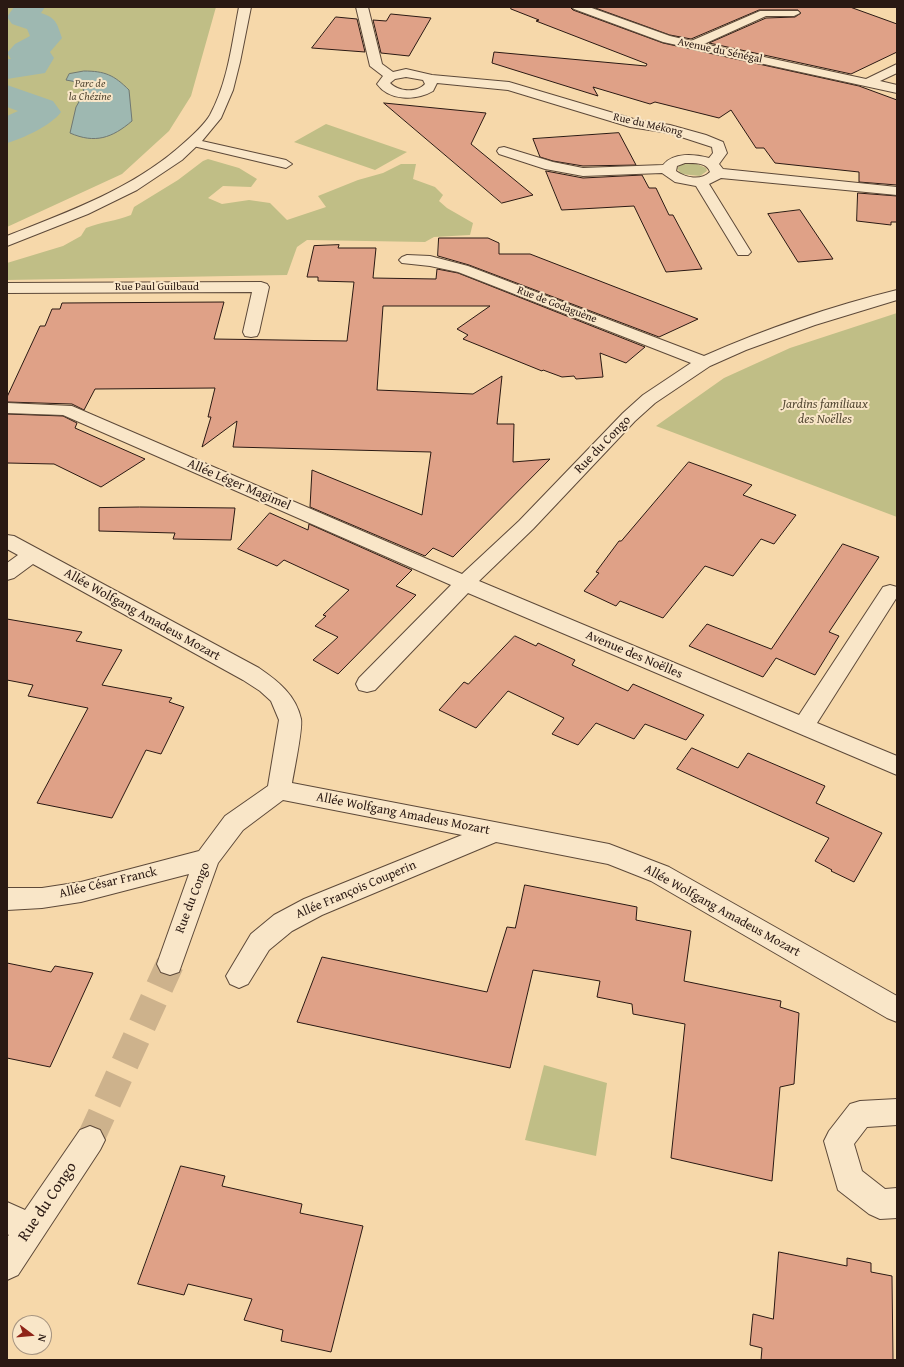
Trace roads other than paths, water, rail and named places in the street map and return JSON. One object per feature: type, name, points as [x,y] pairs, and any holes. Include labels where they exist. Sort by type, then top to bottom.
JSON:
[{"type":"street","points":[[7,241],[100,203],[164,167],[193,143],[216,116],[221,105],[228,86],[245,7]]},
{"type":"street","points":[[362,7],[376,66],[391,76]]},
{"type":"street","name":"Avenue du Sénégal","points":[[578,7],[667,39],[897,89]]},
{"type":"street","points":[[691,45],[764,13],[794,13]]},
{"type":"street","points":[[867,83],[897,68]]},
{"type":"street","points":[[406,73],[417,74],[430,79],[432,84],[431,87],[424,91],[409,94],[389,90],[383,84],[384,81],[391,76],[406,73]]},
{"type":"street","name":"Rue du Mékong","points":[[430,79],[503,85],[636,124],[670,129],[718,145],[720,153],[714,169]]},
{"type":"street","points":[[504,151],[550,166],[583,172],[668,169]]},
{"type":"street","points":[[668,169],[672,163],[684,159],[699,160],[714,169],[897,191]]},
{"type":"street","points":[[668,169],[669,173],[678,179],[700,181],[712,178],[714,169]]},
{"type":"street","points":[[700,181],[742,252]]},
{"type":"street","name":"Rue de Godaguène","points":[[407,260],[430,261],[463,269],[704,362]]},
{"type":"street","name":"Rue Paul Guilbaud","points":[[7,288],[261,287],[251,332]]},
{"type":"street","name":"Rue du Congo","points":[[367,684],[465,583],[526,525],[629,417],[649,399],[704,362],[740,346],[809,322],[897,296]]},
{"type":"street","name":"Allée Léger Magimel","points":[[7,408],[66,410],[465,583]]},
{"type":"street","name":"Allée Wolfgang Amadeus Mozart","points":[[7,541],[251,674],[268,685],[280,697],[290,720],[279,790],[609,854],[640,865],[660,874],[897,1010]]},
{"type":"street","points":[[7,573],[32,555]]},
{"type":"street","name":"Avenue des Noëlles","points":[[465,583],[897,766]]},
{"type":"street","points":[[803,727],[890,592]]},
{"type":"street","name":"Rue du Congo","points":[[170,964],[207,860],[234,823],[279,790]]},
{"type":"street","name":"Allée François Couperin","points":[[239,976],[260,942],[283,923],[313,907],[495,832]]},
{"type":"street","name":"Allée César Franck","points":[[7,899],[42,898],[81,892],[207,860]]},
{"type":"street","points":[[897,1112],[860,1114],[839,1140],[849,1180],[880,1204],[897,1203]]},
{"type":"street","name":"Rue du Congo","points":[[7,1264],[18,1224],[90,1140]]},
{"type":"lane","points":[[193,143],[286,164]]},
{"type":"water","points":[[84,71],[104,73],[114,77],[129,90],[132,121],[117,132],[103,138],[87,138],[70,133],[76,107],[84,93],[82,83],[66,80],[69,74]]},
{"type":"waterway","points":[[7,69],[33,66],[38,58],[23,53],[40,44],[46,38],[41,23],[23,17],[30,7]]},
{"type":"waterway","points":[[7,95],[41,108],[43,112],[7,132]]},
{"type":"tunnel","points":[[90,1140],[170,964]]},
{"type":"park label","name":"Parc de la Chézine","points":[[90,90]]},
{"type":"park label","name":"Jardins familiaux des Noëlles","points":[[825,412]]}]
